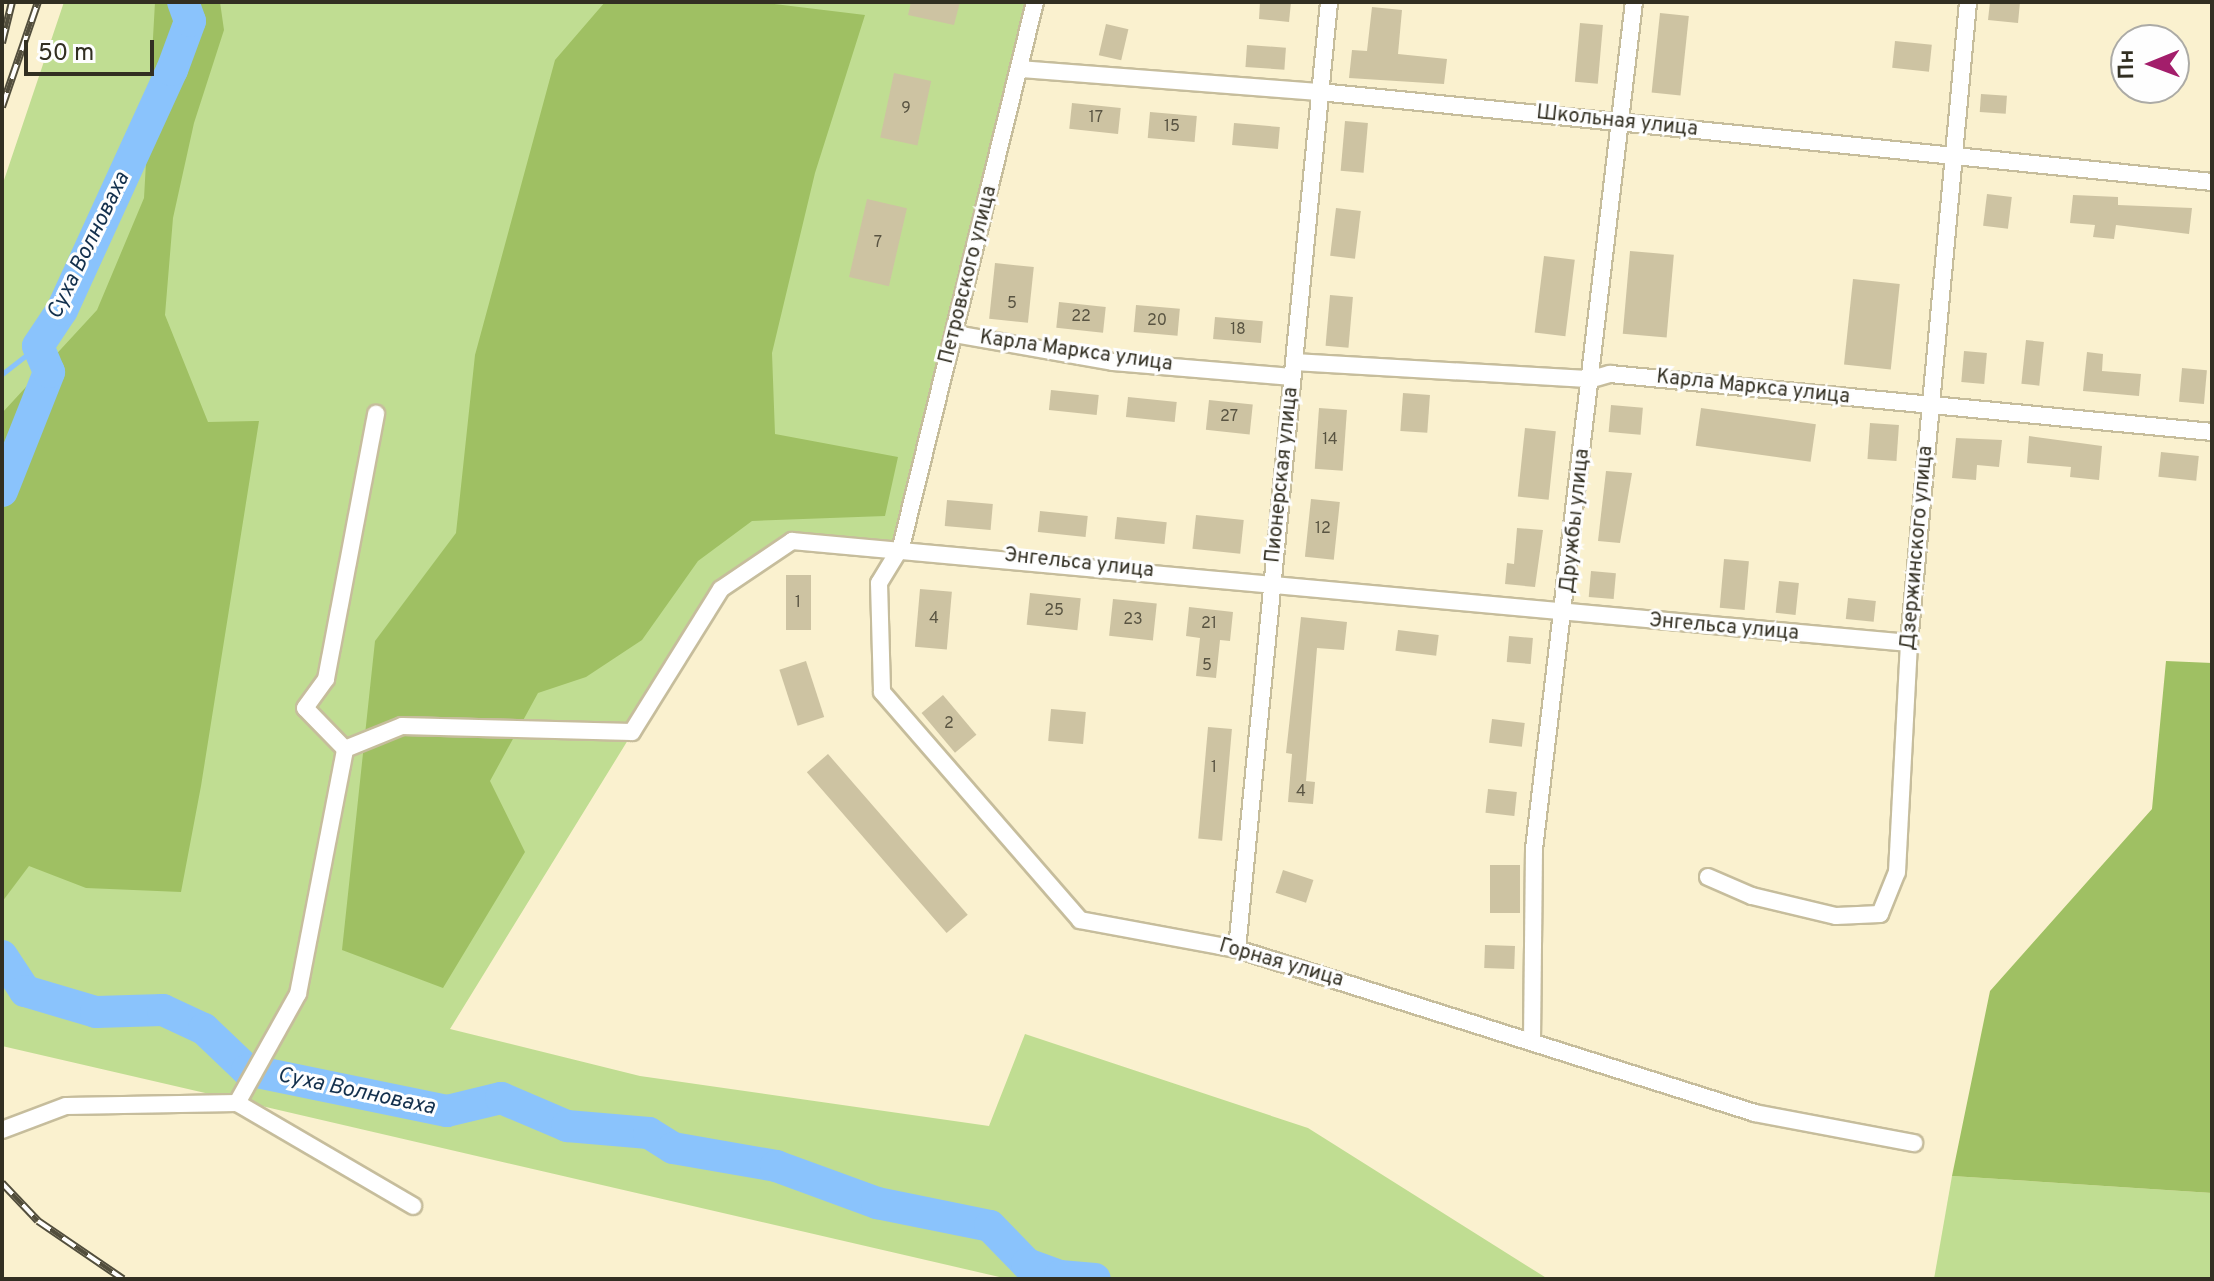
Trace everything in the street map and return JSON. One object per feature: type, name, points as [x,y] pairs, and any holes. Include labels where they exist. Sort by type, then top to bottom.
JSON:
[{"type":"street","name":"Петровского улица","points":[[901,547],[1035,2]]},
{"type":"street","name":"Пионерская улица","points":[[1237,949],[1329,2]]},
{"type":"street","name":"Дружбы улица","points":[[1532,1041],[1534,849],[1565,615],[1634,2]]},
{"type":"street","name":"Дзержинского улица","points":[[1708,877],[1752,896],[1836,916],[1880,914],[1897,872],[1903,815],[1909,643],[1968,2]]},
{"type":"street","name":"Школьная улица","points":[[1020,69],[1320,92],[2212,182]]},
{"type":"street","name":"Карла Маркса улица","points":[[955,334],[1113,362],[1592,379],[1610,374],[2212,432]]},
{"type":"street","points":[[237,1103],[298,994],[345,749],[305,708],[326,679],[376,414]]},
{"type":"street","name":"Энгельса улица","points":[[345,749],[402,726],[632,732],[721,589],[792,541],[901,547],[1565,615],[1909,643]]},
{"type":"street","name":"Горная улица","points":[[901,547],[879,583],[882,692],[1080,920],[1237,949],[1755,1113],[1914,1143]]},
{"type":"street","points":[[2,1130],[66,1106],[237,1103],[413,1206]]},
{"type":"green space","points":[[64,2],[1035,2],[901,547],[792,541],[721,589],[450,1029],[640,1076],[989,1126],[1025,1034],[1308,1128],[1548,1279],[1008,1279],[2,1046],[2,186]]},
{"type":"green space","points":[[155,2],[220,2],[224,30],[194,123],[173,218],[165,315],[208,422],[259,421],[201,786],[181,892],[86,888],[29,866],[2,902],[2,413],[97,310],[144,198]]},
{"type":"green space","points":[[605,2],[758,2],[865,15],[815,173],[772,353],[775,434],[898,457],[885,516],[752,521],[698,561],[642,640],[586,677],[538,693],[490,781],[525,852],[443,988],[342,950],[375,641],[456,533],[475,355],[555,60]]},
{"type":"green space","points":[[2166,661],[2212,663],[2212,1193],[1952,1176],[1990,991],[2152,809]]},
{"type":"green space","points":[[1952,1176],[2212,1193],[2212,1279],[1934,1279]]},
{"type":"building","points":[[911,2],[960,2],[954,25],[908,15]]},
{"type":"building","points":[[1260,2],[1291,2],[1289,22],[1259,19]]},
{"type":"building","points":[[1990,2],[2020,2],[2018,23],[1988,20]]},
{"type":"building","points":[[1372,7],[1402,10],[1398,54],[1447,59],[1444,84],[1349,78],[1352,50],[1367,51]]},
{"type":"building","points":[[1660,13],[1689,16],[1680,96],[1652,93]]},
{"type":"building","points":[[1580,23],[1603,25],[1598,84],[1575,82]]},
{"type":"building","points":[[1106,24],[1128,29],[1121,60],[1099,55]]},
{"type":"building","points":[[1895,41],[1932,45],[1929,72],[1892,68]]},
{"type":"building","points":[[1247,45],[1286,48],[1284,70],[1245,67]]},
{"type":"building","points":[[894,73],[931,81],[917,145],[880,138]]},
{"type":"building","points":[[1981,94],[2007,96],[2006,114],[1980,112]]},
{"type":"building","points":[[1072,103],[1121,108],[1118,134],[1069,129]]},
{"type":"building","points":[[1150,112],[1197,116],[1195,142],[1148,138]]},
{"type":"building","points":[[1345,121],[1368,123],[1364,173],[1341,171]]},
{"type":"building","points":[[1234,123],[1280,127],[1278,149],[1232,145]]},
{"type":"building","points":[[1987,194],[2012,197],[2008,229],[1983,226]]},
{"type":"building","points":[[2073,195],[2118,197],[2118,205],[2192,208],[2189,234],[2116,225],[2114,239],[2093,237],[2095,225],[2070,223]]},
{"type":"building","points":[[867,199],[907,208],[889,286],[849,277]]},
{"type":"building","points":[[1336,208],[1361,211],[1355,259],[1330,256]]},
{"type":"building","points":[[1630,251],[1674,255],[1667,338],[1623,334]]},
{"type":"building","points":[[1544,256],[1575,260],[1565,336],[1535,332]]},
{"type":"building","points":[[995,263],[1034,267],[1028,323],[989,319]]},
{"type":"building","points":[[1853,279],[1900,284],[1891,369],[1844,365]]},
{"type":"building","points":[[1330,295],[1353,297],[1348,348],[1326,346]]},
{"type":"building","points":[[1059,302],[1106,307],[1103,333],[1056,328]]},
{"type":"building","points":[[1136,305],[1180,309],[1177,336],[1134,332]]},
{"type":"building","points":[[1215,317],[1263,321],[1261,343],[1213,339]]},
{"type":"building","points":[[2026,340],[2044,342],[2039,386],[2021,384]]},
{"type":"building","points":[[1964,351],[1987,353],[1984,384],[1961,382]]},
{"type":"building","points":[[2087,352],[2103,354],[2102,371],[2141,374],[2139,396],[2083,391]]},
{"type":"building","points":[[2182,368],[2207,370],[2204,404],[2179,402]]},
{"type":"building","points":[[1051,390],[1099,395],[1097,415],[1049,410]]},
{"type":"building","points":[[1403,393],[1430,395],[1427,433],[1400,431]]},
{"type":"building","points":[[1128,397],[1177,402],[1175,422],[1126,417]]},
{"type":"building","points":[[1209,400],[1253,405],[1250,434],[1206,430]]},
{"type":"building","points":[[1611,405],[1643,408],[1641,435],[1609,432]]},
{"type":"building","points":[[1319,408],[1347,410],[1343,471],[1315,469]]},
{"type":"building","points":[[1701,408],[1816,424],[1811,462],[1696,446]]},
{"type":"building","points":[[1870,423],[1899,425],[1896,461],[1867,459]]},
{"type":"building","points":[[1525,428],[1556,431],[1549,500],[1518,497]]},
{"type":"building","points":[[2029,436],[2102,446],[2099,480],[2070,477],[2071,467],[2027,463]]},
{"type":"building","points":[[1956,438],[2002,440],[1999,467],[1977,465],[1976,480],[1952,478]]},
{"type":"building","points":[[2161,452],[2199,456],[2196,481],[2158,477]]},
{"type":"building","points":[[1606,471],[1632,473],[1620,543],[1598,541]]},
{"type":"building","points":[[1311,499],[1340,502],[1334,560],[1305,557]]},
{"type":"building","points":[[947,500],[993,504],[991,530],[945,526]]},
{"type":"building","points":[[1040,511],[1088,516],[1086,537],[1038,532]]},
{"type":"building","points":[[1196,515],[1244,520],[1240,554],[1192,549]]},
{"type":"building","points":[[1117,517],[1167,522],[1164,544],[1115,539]]},
{"type":"building","points":[[1517,528],[1543,530],[1535,587],[1505,584],[1507,563],[1514,564]]},
{"type":"building","points":[[1724,559],[1749,561],[1745,610],[1720,608]]},
{"type":"building","points":[[1591,571],[1616,573],[1614,599],[1589,597]]},
{"type":"building","points":[[786,575],[811,575],[811,630],[786,630]]},
{"type":"building","points":[[1779,581],[1799,583],[1796,615],[1776,613]]},
{"type":"building","points":[[920,589],[952,592],[947,650],[915,647]]},
{"type":"building","points":[[1030,593],[1081,598],[1077,630],[1027,625]]},
{"type":"building","points":[[1848,598],[1876,601],[1874,622],[1846,619]]},
{"type":"building","points":[[1113,599],[1157,604],[1153,640],[1109,636]]},
{"type":"building","points":[[1189,607],[1233,612],[1230,641],[1220,640],[1216,678],[1196,676],[1200,638],[1186,636]]},
{"type":"building","points":[[1301,617],[1347,622],[1344,650],[1317,648],[1306,781],[1315,782],[1313,804],[1288,802],[1292,754],[1286,753]]},
{"type":"building","points":[[1398,630],[1439,635],[1436,656],[1395,651]]},
{"type":"building","points":[[1509,636],[1533,638],[1531,664],[1507,662]]},
{"type":"building","points":[[806,661],[824,717],[798,726],[779,670]]},
{"type":"building","points":[[943,695],[976,735],[955,753],[922,713]]},
{"type":"building","points":[[1051,709],[1086,712],[1083,744],[1048,741]]},
{"type":"building","points":[[1492,719],[1525,723],[1522,747],[1489,743]]},
{"type":"building","points":[[1208,727],[1232,729],[1222,841],[1198,839]]},
{"type":"building","points":[[828,754],[968,915],[947,933],[807,772]]},
{"type":"building","points":[[1488,789],[1517,792],[1514,816],[1485,813]]},
{"type":"building","points":[[1490,865],[1520,865],[1520,913],[1490,913]]},
{"type":"building","points":[[1283,870],[1313,880],[1306,903],[1276,893]]},
{"type":"building","points":[[1485,945],[1515,946],[1514,969],[1484,968]]},
{"type":"waterway","name":"Суха Волноваха","points":[[2,491],[49,372],[38,346],[62,310],[172,70],[190,21],[183,2]]},
{"type":"waterway","points":[[2,374],[38,346]]},
{"type":"waterway","name":"Суха Волноваха","points":[[2,956],[25,991],[96,1012],[163,1010],[204,1029],[247,1070],[447,1111],[501,1098],[567,1126],[649,1133],[673,1148],[776,1166],[877,1203],[990,1226],[1027,1264],[1060,1276],[1095,1279]]},
{"type":"railway","points":[[2,43],[12,2]]},
{"type":"railway","points":[[2,107],[38,2]]},
{"type":"railway","points":[[2,1183],[38,1221],[123,1279]]}]
